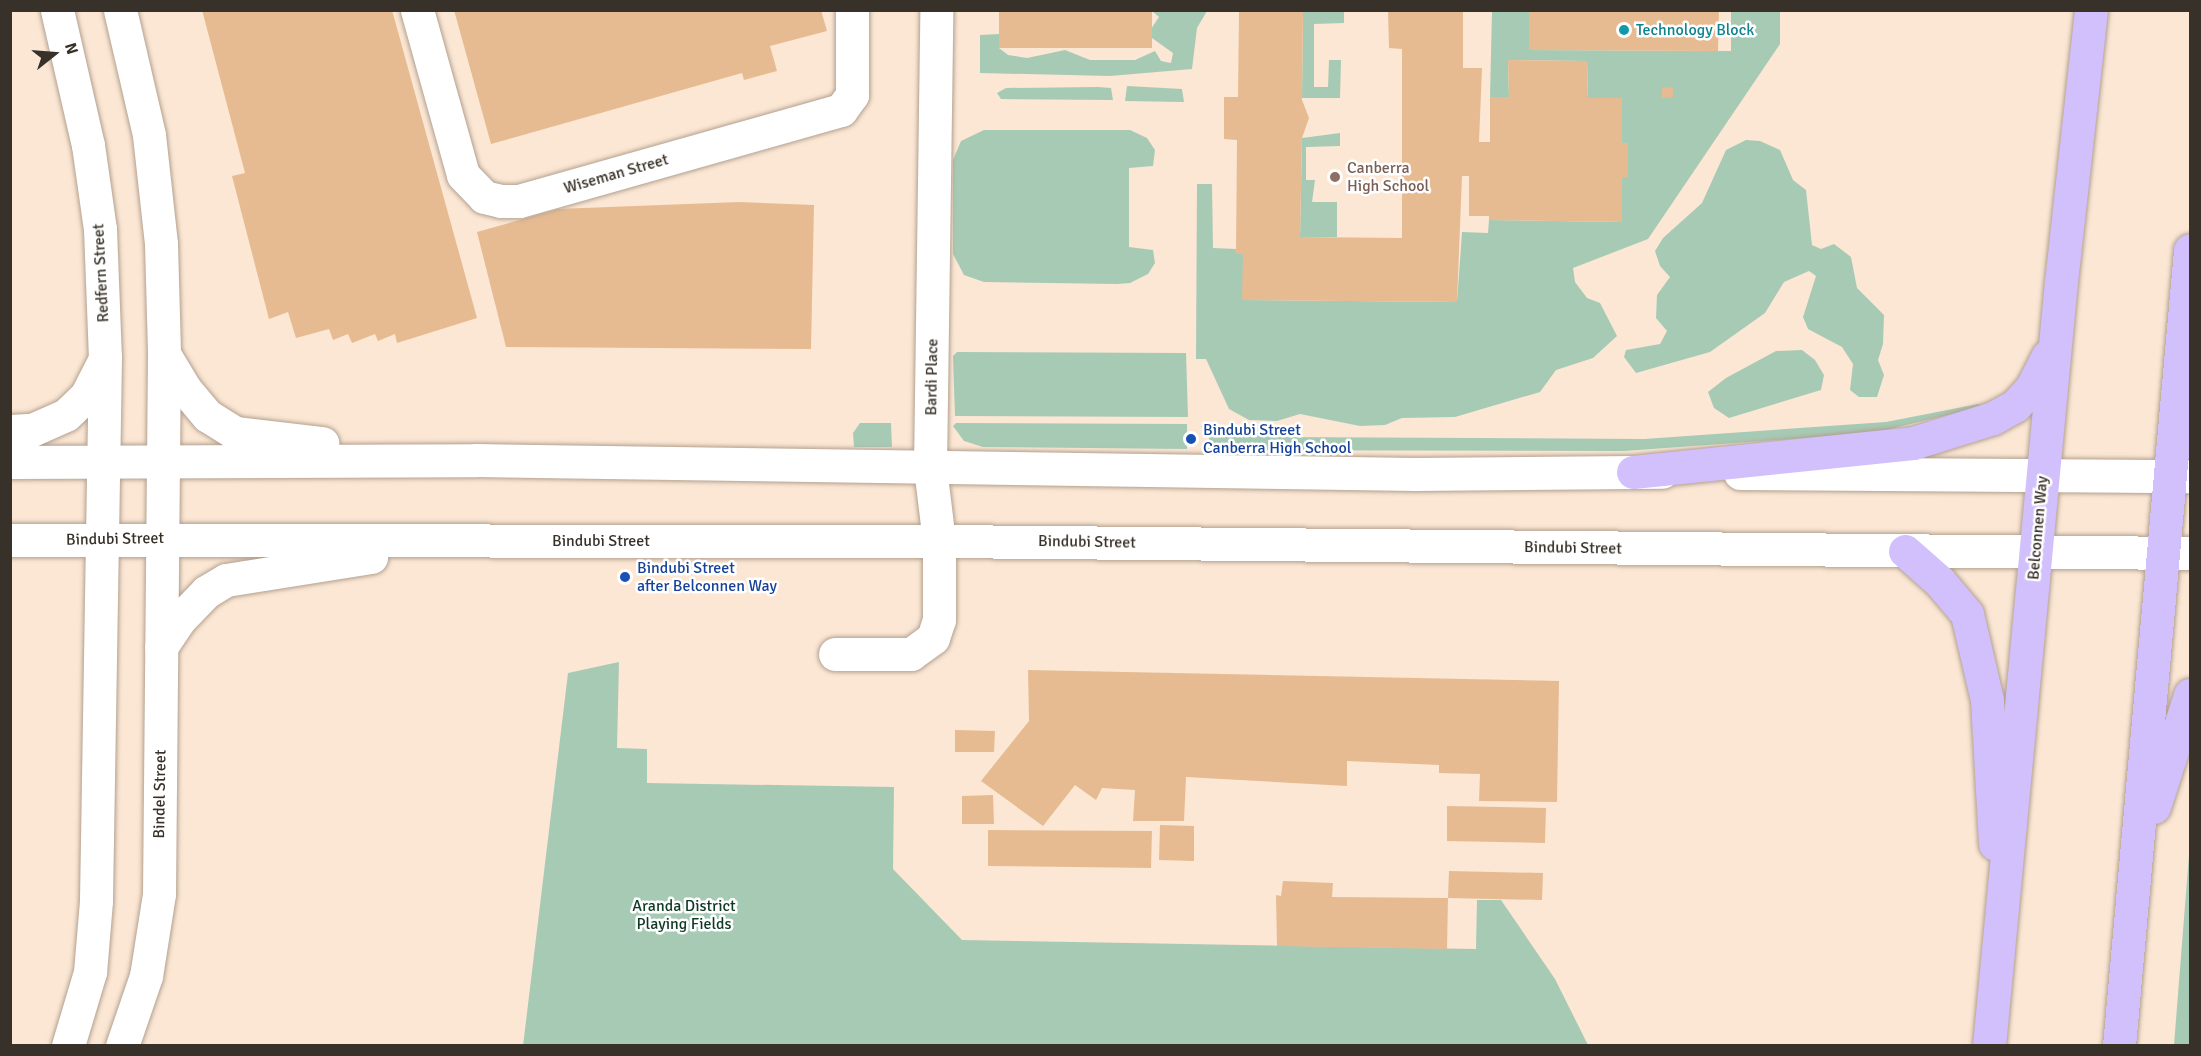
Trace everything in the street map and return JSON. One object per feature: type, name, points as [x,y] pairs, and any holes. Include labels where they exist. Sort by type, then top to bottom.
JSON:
[{"type":"main road","name":"Redfern Street","points":[[57,10],[88,145],[97,208],[105,357],[101,539]]},
{"type":"main road","points":[[120,10],[148,135],[161,244],[164,354],[162,538]]},
{"type":"main road","name":"Wiseman Street","points":[[417,10],[463,175],[484,197],[501,201],[519,201],[842,110],[852,95],[852,10]]},
{"type":"main road","name":"Bardi Place","points":[[835,654],[911,654],[933,638],[939,620],[939,541],[930,468],[936,10]]},
{"type":"main road","name":"Belconnen Way","points":[[1989,1046],[2055,339],[2091,10]]},
{"type":"main road","points":[[2119,1046],[2135,866],[2177,552],[2190,250]]},
{"type":"main road","points":[[1633,472],[1913,442],[1993,418],[2025,397],[2040,375],[2055,339]]},
{"type":"main road","points":[[164,354],[185,389],[208,416],[235,434],[476,460]]},
{"type":"main road","points":[[10,431],[33,430],[66,415],[86,396],[105,357]]},
{"type":"main road","points":[[10,462],[476,460],[1415,474],[1633,472],[2180,476]]},
{"type":"main road","name":"Bindubi Street","points":[[10,540],[162,538],[939,541],[2036,554],[2177,552]]},
{"type":"main road","name":"Bindel Street","points":[[122,1046],[146,976],[159,894],[162,538]]},
{"type":"main road","points":[[68,1046],[90,972],[96,901],[101,539]]},
{"type":"main road","points":[[161,647],[179,620],[206,592],[226,580],[492,541]]},
{"type":"main road","points":[[1905,551],[1940,582],[1967,614],[1982,665],[1988,700],[1990,800],[2002,926]]},
{"type":"main road","points":[[2135,866],[2190,695]]},
{"type":"green space","points":[[1152,11],[1207,11],[1197,28],[1192,69],[1110,76],[980,73],[980,35],[999,34],[999,48],[1008,55],[1027,58],[1065,50],[1090,60],[1135,60],[1155,51],[1161,61],[1171,63],[1173,53],[1152,38],[1151,29],[1159,17]]},
{"type":"green space","points":[[1303,11],[1344,11],[1344,23],[1314,24],[1314,87],[1328,87],[1329,60],[1341,60],[1340,98],[1302,98]]},
{"type":"green space","points":[[1492,11],[1529,11],[1529,50],[1731,51],[1731,11],[1780,11],[1780,44],[1648,239],[1573,268],[1575,282],[1587,298],[1600,303],[1617,336],[1593,358],[1556,370],[1540,392],[1455,417],[1402,418],[1385,425],[1360,426],[1300,414],[1277,421],[1249,420],[1229,409],[1206,359],[1196,359],[1197,184],[1212,184],[1213,248],[1236,249],[1236,254],[1243,254],[1243,300],[1457,302],[1462,232],[1488,233],[1489,220],[1622,222],[1622,177],[1628,143],[1622,143],[1622,98],[1588,98],[1587,61],[1508,60],[1509,97],[1490,97]]},
{"type":"green space","points":[[1127,86],[1182,89],[1184,102],[1125,101]]},
{"type":"green space","points":[[1006,88],[1111,88],[1113,100],[1001,99],[997,93]]},
{"type":"green space","points":[[984,130],[1130,130],[1147,138],[1155,150],[1153,166],[1129,168],[1129,247],[1153,250],[1155,263],[1148,274],[1130,283],[1117,284],[984,282],[964,275],[953,254],[953,160],[961,141]]},
{"type":"green space","points":[[1340,133],[1340,146],[1306,147],[1306,180],[1315,180],[1312,202],[1337,202],[1337,237],[1300,237],[1302,138]]},
{"type":"green space","points":[[1746,140],[1760,141],[1780,150],[1793,180],[1806,190],[1812,245],[1821,249],[1834,244],[1851,257],[1857,288],[1884,315],[1883,344],[1878,360],[1884,375],[1877,397],[1859,397],[1850,390],[1853,364],[1842,347],[1808,329],[1803,317],[1816,276],[1809,271],[1784,282],[1765,313],[1710,352],[1636,373],[1624,357],[1626,350],[1660,344],[1667,331],[1656,318],[1657,295],[1670,277],[1660,266],[1655,251],[1663,238],[1702,203],[1726,150]]},
{"type":"green space","points":[[1802,350],[1815,360],[1824,375],[1821,390],[1729,418],[1714,408],[1708,392],[1726,378],[1776,351]]},
{"type":"green space","points":[[957,352],[1186,353],[1188,417],[955,416],[953,356]]},
{"type":"green space","points":[[1978,404],[1984,406],[1874,433],[1624,451],[1206,450],[1211,431],[1200,426],[1273,437],[1644,439],[1886,422]]},
{"type":"green space","points":[[860,423],[891,423],[892,447],[854,447],[853,433]]},
{"type":"green space","points":[[956,423],[1187,424],[1187,449],[983,447],[964,441],[953,426]]},
{"type":"green space","name":"Aranda District Playing Fields","points":[[619,662],[617,748],[647,749],[647,783],[894,787],[893,869],[962,940],[1476,949],[1477,900],[1501,900],[1555,979],[1588,1045],[523,1046],[568,673]]},
{"type":"green space","points":[[2190,850],[2190,1045],[2174,1045],[2189,855]]},
{"type":"building","points":[[202,10],[392,10],[477,318],[397,343],[395,334],[378,341],[375,334],[352,343],[348,334],[333,340],[329,329],[296,338],[288,312],[269,319],[232,176],[245,173]]},
{"type":"building","points":[[454,10],[821,10],[827,31],[770,46],[777,71],[744,80],[742,73],[491,144]]},
{"type":"building","points":[[999,10],[1152,10],[1152,48],[999,48]]},
{"type":"building","points":[[1239,10],[1303,10],[1302,100],[1309,118],[1302,138],[1300,237],[1402,238],[1402,49],[1389,48],[1388,10],[1463,10],[1463,68],[1482,68],[1479,142],[1490,142],[1490,97],[1509,97],[1508,60],[1587,61],[1588,98],[1622,98],[1622,143],[1628,143],[1628,177],[1622,177],[1622,222],[1489,220],[1489,216],[1469,216],[1469,176],[1462,176],[1457,302],[1242,300],[1243,254],[1236,254],[1237,140],[1224,139],[1224,97],[1238,97]]},
{"type":"building","name":"Technology Block","points":[[1529,10],[1719,10],[1718,51],[1529,50]]},
{"type":"building","points":[[1673,87],[1673,97],[1662,98],[1662,88]]},
{"type":"building","points":[[739,202],[814,205],[811,349],[506,347],[477,232],[558,209]]},
{"type":"building","points":[[1028,670],[1559,681],[1557,802],[1479,801],[1480,774],[1439,773],[1439,765],[1347,761],[1347,786],[1186,777],[1184,821],[1133,821],[1135,790],[1102,788],[1096,800],[1075,785],[1043,826],[981,781],[1029,721]]},
{"type":"building","points":[[955,730],[995,731],[994,752],[955,752]]},
{"type":"building","points":[[993,795],[994,824],[962,824],[962,796]]},
{"type":"building","points":[[1447,806],[1546,808],[1545,843],[1447,841]]},
{"type":"building","points":[[1160,825],[1194,826],[1194,861],[1159,860]]},
{"type":"building","points":[[988,830],[1152,831],[1151,868],[988,866]]},
{"type":"building","points":[[1449,871],[1543,873],[1542,900],[1448,898]]},
{"type":"building","points":[[1283,881],[1333,883],[1332,897],[1448,898],[1447,949],[1277,946],[1276,895],[1281,896]]},
{"type":"place","name":"Technology Block","points":[[1624,30]]},
{"type":"place","name":"Canberra High School","points":[[1335,177]]},
{"type":"place","name":"Bindubi Street Canberra High School","points":[[1191,439]]},
{"type":"place","name":"Bindubi Street after Belconnen Way","points":[[625,577]]}]
